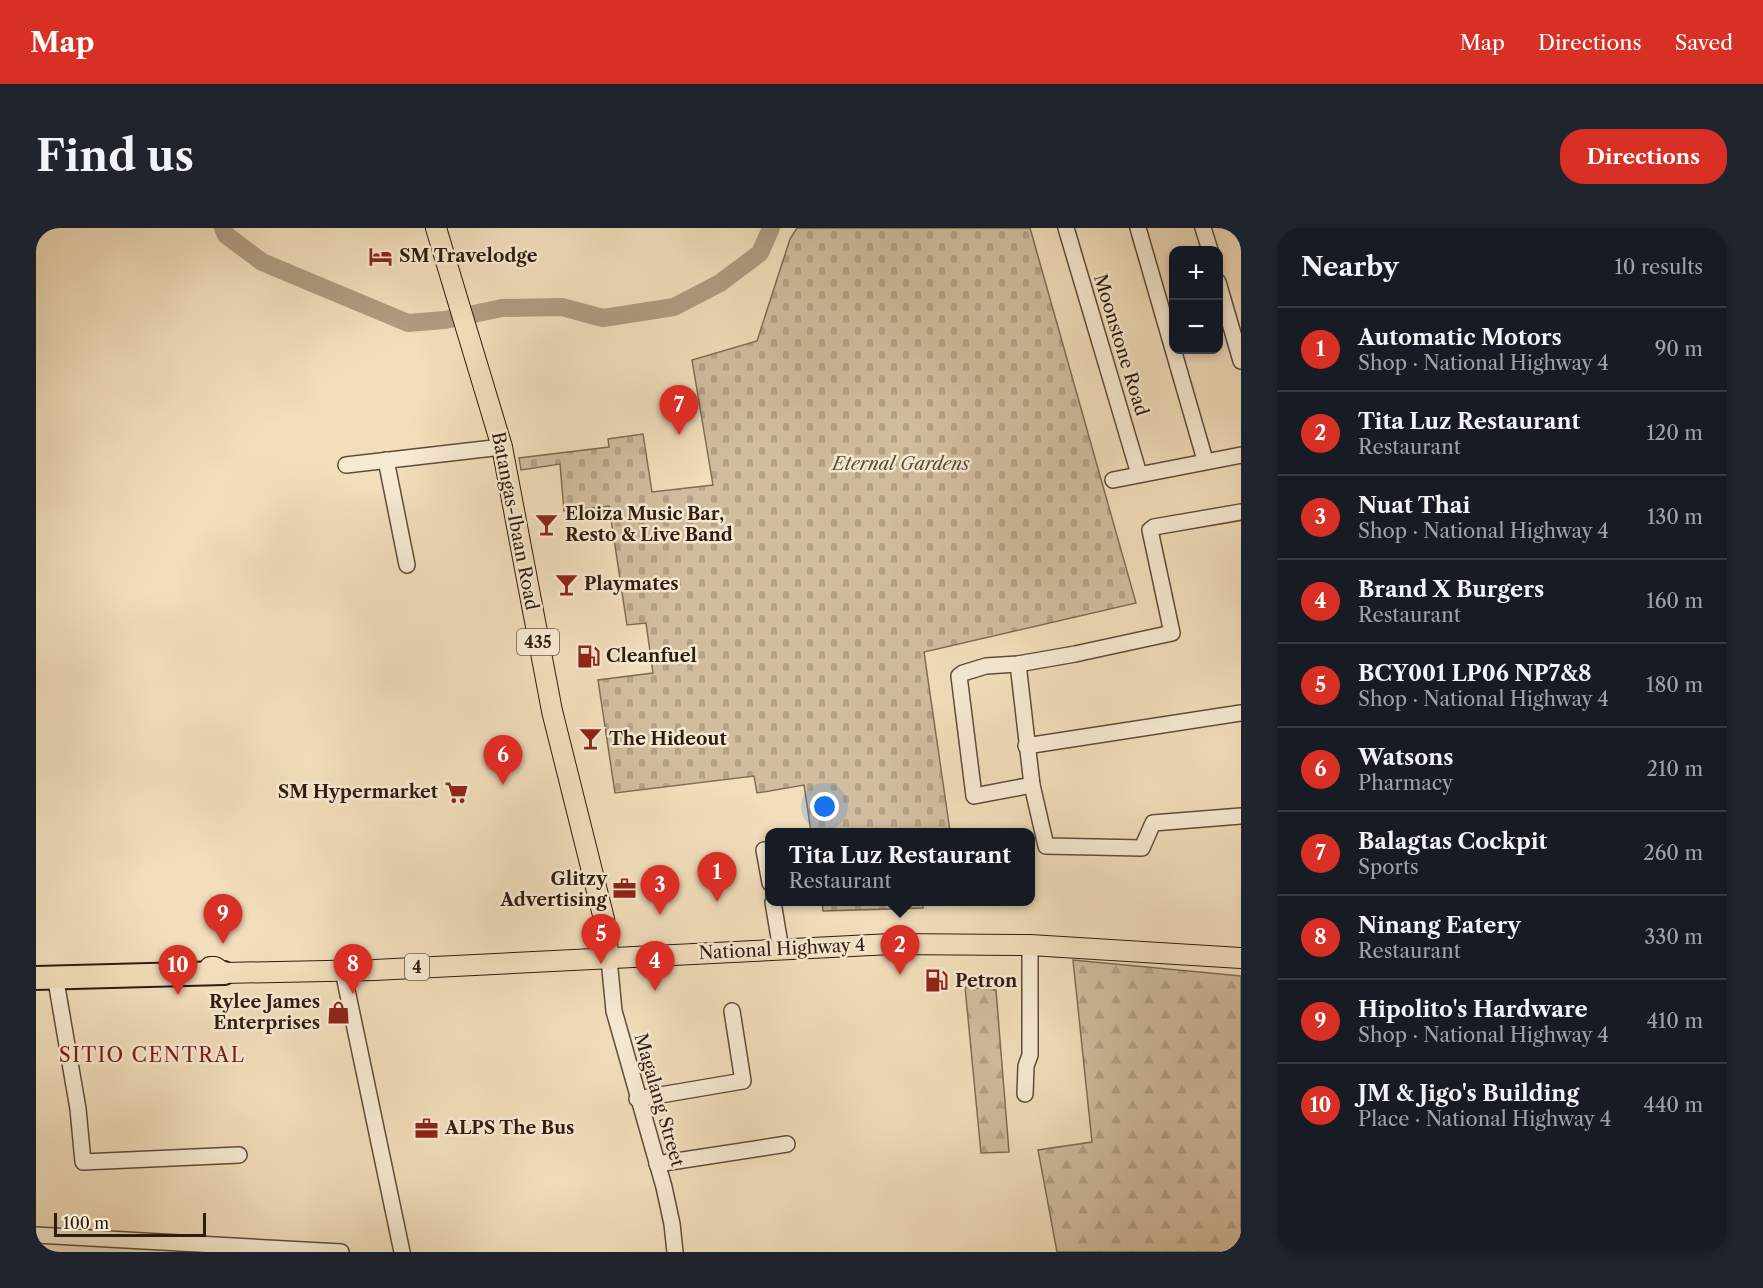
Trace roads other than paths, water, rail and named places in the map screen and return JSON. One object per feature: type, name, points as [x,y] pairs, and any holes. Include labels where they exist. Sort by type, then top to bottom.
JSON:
[{"type":"highway","points":[[36,978],[219,976]]},
{"type":"main road","name":"Batangas-Ibaan Road","points":[[436,228],[502,447],[552,711],[604,919],[609,959]]},
{"type":"main road","name":"National Highway 4","points":[[36,987],[219,976],[900,944],[1030,945],[1241,958]]},
{"type":"main road","name":"National Highway 4","points":[[36,969],[214,967],[219,976]]},
{"type":"street","name":"Moonstone Road","points":[[1066,228],[1139,474]]},
{"type":"street","points":[[1138,228],[1205,460]]},
{"type":"street","points":[[1203,228],[1209,246]]},
{"type":"street","points":[[1223,299],[1241,361]]},
{"type":"street","points":[[346,465],[502,447]]},
{"type":"street","points":[[1113,480],[1205,460],[1241,455]]},
{"type":"street","points":[[386,460],[407,565]]},
{"type":"street","points":[[1032,785],[974,796],[959,676],[986,666],[1018,664],[1075,654],[1172,633],[1150,530],[1154,527],[1241,512]]},
{"type":"street","points":[[1018,664],[1026,746],[1046,846],[1142,848],[1153,823],[1241,816]]},
{"type":"street","points":[[1026,746],[1241,713]]},
{"type":"street","points":[[764,850],[765,856]]},
{"type":"street","points":[[774,906],[781,950]]},
{"type":"street","points":[[1025,1094],[1026,1066],[1030,1055],[1030,945]]},
{"type":"street","name":"Magalang Street","points":[[609,959],[614,1011],[657,1164],[672,1224],[675,1252]]},
{"type":"street","points":[[343,971],[402,1252]]},
{"type":"street","points":[[57,987],[78,1109],[83,1162],[239,1155]]},
{"type":"street","points":[[638,1099],[743,1081],[732,1011]]},
{"type":"street","points":[[657,1164],[787,1144]]},
{"type":"street","points":[[36,1235],[340,1252]]},
{"type":"waterway","points":[[223,228],[226,235],[262,262],[408,323],[445,320],[502,308],[562,307],[603,318],[674,307],[720,283],[760,253],[771,228]]},
{"type":"place","name":"SM Travelodge","points":[[381,256]]},
{"type":"place","name":"Balagtas Cockpit","points":[[679,435]]},
{"type":"place","name":"Eloiza Music Bar, Resto & Live Band","points":[[547,524]]},
{"type":"place","name":"Playmates","points":[[566,584]]},
{"type":"place","name":"Cleanfuel","points":[[588,656]]},
{"type":"place","name":"The Hideout","points":[[591,739]]},
{"type":"place","name":"Watsons","points":[[503,785]]},
{"type":"place","name":"SM Hypermarket","points":[[456,792]]},
{"type":"place","name":"Glitzy Advertising","points":[[625,889]]},
{"type":"place","name":"Automatic Motors","points":[[717,902]]},
{"type":"place","name":"Nuat Thai","points":[[660,915]]},
{"type":"place","name":"Hipolito's Hardware","points":[[223,944]]},
{"type":"place","name":"BCY001 LP06 NP7&8","points":[[601,964]]},
{"type":"place","name":"Tita Luz Restaurant","points":[[900,975]]},
{"type":"place","name":"Petron","points":[[937,981]]},
{"type":"place","name":"Brand X Burgers","points":[[655,991]]},
{"type":"place","name":"Ninang Eatery","points":[[353,994]]},
{"type":"place","name":"JM & Jigo's Building","points":[[178,995]]},
{"type":"place","name":"Rylee James Enterprises","points":[[338,1012]]},
{"type":"place","name":"ALPS The Bus","points":[[427,1128]]},
{"type":"district","name":"SITIO CENTRAL","points":[[152,1055]]},
{"type":"park label","name":"Eternal Gardens","points":[[901,464]]}]
